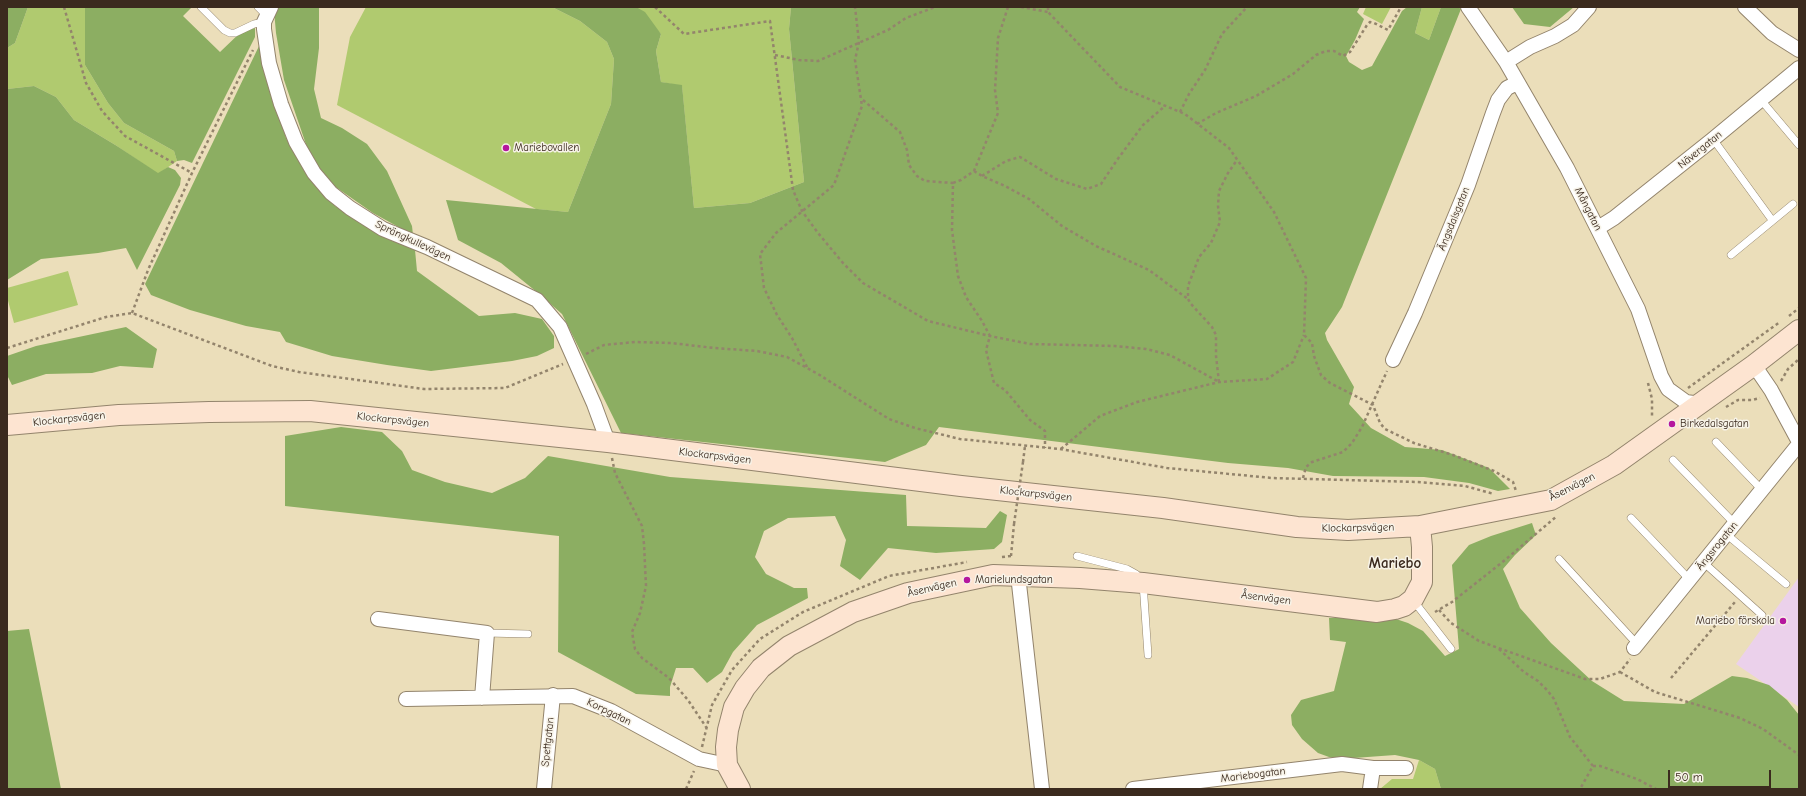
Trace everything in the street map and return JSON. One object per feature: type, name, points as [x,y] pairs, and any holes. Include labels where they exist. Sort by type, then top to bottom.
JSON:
[{"type":"street","name":"Mångatan","points":[[1468,7],[1506,62],[1567,168],[1638,309],[1661,376],[1668,388],[1677,397]]},
{"type":"street","points":[[1506,62],[1530,47],[1555,36],[1573,25],[1589,7]]},
{"type":"street","points":[[1746,7],[1772,33],[1799,50]]},
{"type":"street","name":"Sprängkullevägen","points":[[265,16],[269,63],[281,104],[296,142],[314,173],[331,193],[350,208],[384,228],[537,300],[560,327],[594,404],[608,442]]},
{"type":"street","name":"Nävergatan","points":[[1598,228],[1614,218],[1799,68]]},
{"type":"street","name":"Ängsdalsgatan","points":[[1393,360],[1415,313],[1468,185],[1496,106],[1507,88],[1517,83]]},
{"type":"street","name":"Åsenvägen","points":[[1420,526],[1551,500],[1614,465],[1701,404],[1754,365],[1793,323]]},
{"type":"street","points":[[1754,365],[1771,390],[1799,443]]},
{"type":"street","points":[[1677,397],[1686,402],[1701,404]]},
{"type":"street","name":"Klockarpsvägen","points":[[7,425],[119,415],[310,411],[608,442],[953,485],[1163,508],[1297,527],[1348,530],[1420,526]]},
{"type":"street","name":"Ängsrogatan","points":[[1636,646],[1799,443]]},
{"type":"street","points":[[1413,599],[1422,582],[1423,561],[1420,526]]},
{"type":"street","name":"Åsenvägen","points":[[740,789],[727,765],[726,747],[728,730],[734,708],[745,688],[761,668],[789,646],[853,612],[908,593],[993,575],[1018,575],[1143,583],[1377,612],[1404,606],[1413,599]]},
{"type":"street","points":[[1018,575],[1042,789]]},
{"type":"street","points":[[378,619],[487,633],[482,698]]},
{"type":"street","name":"Korpgatan","points":[[406,700],[553,695],[573,696],[593,703],[699,759],[727,765]]},
{"type":"street","name":"Spettgatan","points":[[544,789],[553,695]]},
{"type":"street","name":"Mariebogatan","points":[[1133,789],[1342,764],[1373,768],[1406,768]]},
{"type":"street","points":[[1370,789],[1373,768]]},
{"type":"lane","points":[[200,7],[224,30],[230,33],[235,33],[254,24],[265,16]]},
{"type":"lane","points":[[1761,100],[1799,145]]},
{"type":"lane","points":[[1713,139],[1772,220]]},
{"type":"lane","points":[[1731,255],[1793,204]]},
{"type":"lane","points":[[1716,442],[1762,490]]},
{"type":"lane","points":[[1673,460],[1730,529],[1786,584]]},
{"type":"lane","points":[[1631,518],[1689,579]]},
{"type":"lane","points":[[1077,556],[1127,569],[1136,574],[1143,583],[1148,655]]},
{"type":"lane","points":[[1559,559],[1636,646]]},
{"type":"lane","points":[[1703,562],[1762,615]]},
{"type":"lane","points":[[1413,599],[1451,649]]},
{"type":"lane","points":[[487,633],[528,634]]},
{"type":"path","points":[[64,7],[86,83],[102,111],[125,136],[192,173]]},
{"type":"path","points":[[655,7],[684,34],[770,21],[793,190],[802,211],[843,263],[864,283],[928,321],[1030,344],[1115,346],[1146,349],[1170,355],[1220,382]]},
{"type":"path","points":[[807,368],[792,338],[777,316],[764,288],[760,254],[776,233],[834,185],[862,106],[855,60],[860,42],[855,7]]},
{"type":"path","points":[[775,54],[799,60],[818,61],[888,30],[906,18],[935,7]]},
{"type":"path","points":[[862,99],[900,132],[907,150],[909,165],[917,176],[925,180],[953,183],[961,180],[974,171],[998,113],[998,101],[995,90],[998,38],[1008,7]]},
{"type":"path","points":[[1021,7],[1048,12],[1120,87],[1180,112],[1229,148],[1274,212],[1306,278],[1304,335],[1293,362],[1267,379],[1220,382],[1137,402],[1100,416],[1060,449]]},
{"type":"path","points":[[1048,7],[1048,12]]},
{"type":"path","points":[[1180,112],[1188,94],[1205,70],[1222,34],[1247,7]]},
{"type":"path","points":[[1197,124],[1216,113],[1256,96],[1293,74],[1316,55],[1326,51],[1334,51],[1343,56],[1350,52],[1367,24],[1370,22],[1374,23],[1388,30],[1401,7]]},
{"type":"path","points":[[132,313],[148,270],[265,16]]},
{"type":"path","points":[[982,176],[1006,160],[1020,158],[1056,179],[1087,188],[1101,184],[1143,126],[1165,106]]},
{"type":"path","points":[[1188,299],[1188,286],[1199,257],[1211,243],[1220,222],[1218,206],[1219,191],[1228,173],[1237,160]]},
{"type":"path","points":[[974,171],[1029,199],[1062,226],[1096,246],[1150,270],[1188,299],[1212,327],[1216,335],[1216,356],[1220,382]]},
{"type":"path","points":[[953,183],[952,230],[958,276],[966,297],[990,336],[986,350],[994,383],[1005,390],[1030,420],[1044,431],[1045,448]]},
{"type":"path","points":[[1793,323],[1799,308]]},
{"type":"path","points":[[7,348],[106,317],[132,313],[272,366],[299,372],[424,389],[504,388],[575,360],[604,345],[635,342],[671,343],[757,351],[787,357],[889,419],[915,428],[960,439],[1060,449],[1167,468],[1272,478],[1418,482],[1465,486],[1499,496]]},
{"type":"path","points":[[1648,420],[1781,321]]},
{"type":"path","points":[[1304,335],[1312,343],[1314,356],[1321,374],[1330,383],[1372,405],[1380,423],[1385,429],[1494,471],[1513,482]]},
{"type":"path","points":[[1303,478],[1306,467],[1312,462],[1343,452],[1352,443],[1362,427],[1393,360]]},
{"type":"path","points":[[608,442],[615,473],[642,526],[643,532],[646,586],[640,613],[632,632],[635,650],[642,658],[669,678],[688,700],[706,728]]},
{"type":"path","points":[[1018,575],[1011,556],[1025,446]]},
{"type":"path","points":[[1671,678],[1740,596]]},
{"type":"path","points":[[1439,610],[1451,623],[1478,641],[1585,679],[1600,679],[1620,672],[1630,659],[1636,646]]},
{"type":"path","points":[[1497,647],[1524,672],[1547,690],[1554,699],[1570,737],[1593,766]]},
{"type":"path","points":[[1620,672],[1655,692],[1740,718],[1763,729],[1799,755]]},
{"type":"path","points":[[1580,789],[1593,766]]},
{"type":"path","points":[[1593,766],[1600,766],[1637,779],[1656,789]]},
{"type":"shaded area","name":"Mariebo förskola","points":[[1799,577],[1799,707],[1736,664]]},
{"type":"green space","points":[[7,7],[28,7],[15,43],[7,48]]},
{"type":"green space","points":[[28,7],[85,7],[85,65],[108,103],[124,123],[174,151],[177,161],[158,174],[117,146],[74,120],[56,97],[34,86],[7,89],[7,48],[15,43]]},
{"type":"green space","points":[[85,7],[192,7],[183,16],[220,52],[243,30],[255,28],[255,37],[192,163],[184,160],[177,161],[174,151],[124,123],[108,103],[85,65]]},
{"type":"green space","points":[[276,7],[319,7],[319,48],[314,89],[321,118],[342,128],[367,144],[387,171],[412,226],[413,235],[373,213],[330,183],[311,159],[284,80],[276,33],[274,10]]},
{"type":"green space","name":"Mariebovallen","points":[[366,7],[552,7],[580,21],[607,42],[614,59],[611,104],[568,212],[536,209],[337,105],[350,37]]},
{"type":"green space","points":[[552,7],[636,7],[645,12],[661,34],[656,51],[661,82],[682,85],[694,208],[750,203],[804,182],[789,29],[791,7],[1360,7],[1357,12],[1364,19],[1346,56],[1349,62],[1362,70],[1372,66],[1402,11],[1407,7],[1422,7],[1415,33],[1429,40],[1441,7],[1458,7],[1461,9],[1342,307],[1325,333],[1327,340],[1354,387],[1349,404],[1371,428],[1405,447],[1442,450],[1489,468],[1510,489],[1498,491],[1469,483],[1424,477],[1333,476],[1288,468],[1228,463],[939,427],[926,445],[885,462],[621,433],[562,314],[501,263],[458,240],[446,200],[568,212],[611,104],[614,59],[607,42],[580,21]]},
{"type":"green space","points":[[636,7],[791,7],[789,29],[804,182],[750,203],[694,208],[682,86],[661,82],[656,51],[661,34]]},
{"type":"green space","points":[[1366,7],[1391,7],[1382,24],[1363,14]]},
{"type":"green space","points":[[1422,7],[1441,7],[1429,40],[1415,33]]},
{"type":"green space","points":[[1512,7],[1574,7],[1550,27],[1524,24]]},
{"type":"green space","points":[[259,46],[286,138],[309,177],[335,206],[403,245],[415,250],[417,271],[479,316],[515,313],[542,319],[554,336],[554,348],[537,356],[512,361],[431,371],[332,356],[286,342],[280,332],[246,326],[190,310],[151,295],[145,284]]},
{"type":"green space","points":[[34,86],[56,97],[74,120],[158,173],[168,167],[175,170],[181,178],[180,185],[137,270],[126,248],[98,253],[41,259],[7,280],[7,89]]},
{"type":"green space","points":[[68,271],[78,305],[14,323],[7,297],[7,288]]},
{"type":"green space","points":[[126,327],[157,349],[153,368],[120,366],[92,373],[46,374],[12,385],[7,375],[7,356],[36,346]]},
{"type":"green space","points":[[341,427],[382,432],[402,451],[412,470],[445,482],[492,493],[525,478],[548,456],[670,477],[906,495],[907,526],[986,528],[1000,511],[1007,515],[1002,542],[994,549],[936,553],[888,548],[860,580],[840,566],[846,540],[835,516],[788,518],[764,531],[755,557],[766,574],[794,588],[807,588],[808,598],[757,625],[733,652],[722,672],[707,683],[693,668],[676,668],[670,687],[670,696],[636,694],[558,652],[559,536],[285,506],[285,436]]},
{"type":"green space","points":[[1532,523],[1536,535],[1503,569],[1520,608],[1551,643],[1592,681],[1624,701],[1684,704],[1732,676],[1747,678],[1769,685],[1787,700],[1799,715],[1799,789],[1441,789],[1435,769],[1419,760],[1395,755],[1340,759],[1318,753],[1302,739],[1292,725],[1291,715],[1301,700],[1334,691],[1346,642],[1330,640],[1329,618],[1390,617],[1408,623],[1423,631],[1445,656],[1459,649],[1452,565],[1469,545],[1491,536]]},
{"type":"green space","points":[[29,629],[61,789],[7,789],[7,631]]},
{"type":"green space","points":[[1419,760],[1435,769],[1441,789],[1380,789],[1392,779],[1413,779]]},
{"type":"place","name":"Mariebovallen","points":[[506,148]]},
{"type":"place","name":"Birkedalsgatan","points":[[1672,424]]},
{"type":"place","name":"Marielundsgatan","points":[[967,580]]},
{"type":"place","name":"Mariebo förskola","points":[[1783,621]]},
{"type":"district","name":"Mariebo","points":[[1395,564]]}]
